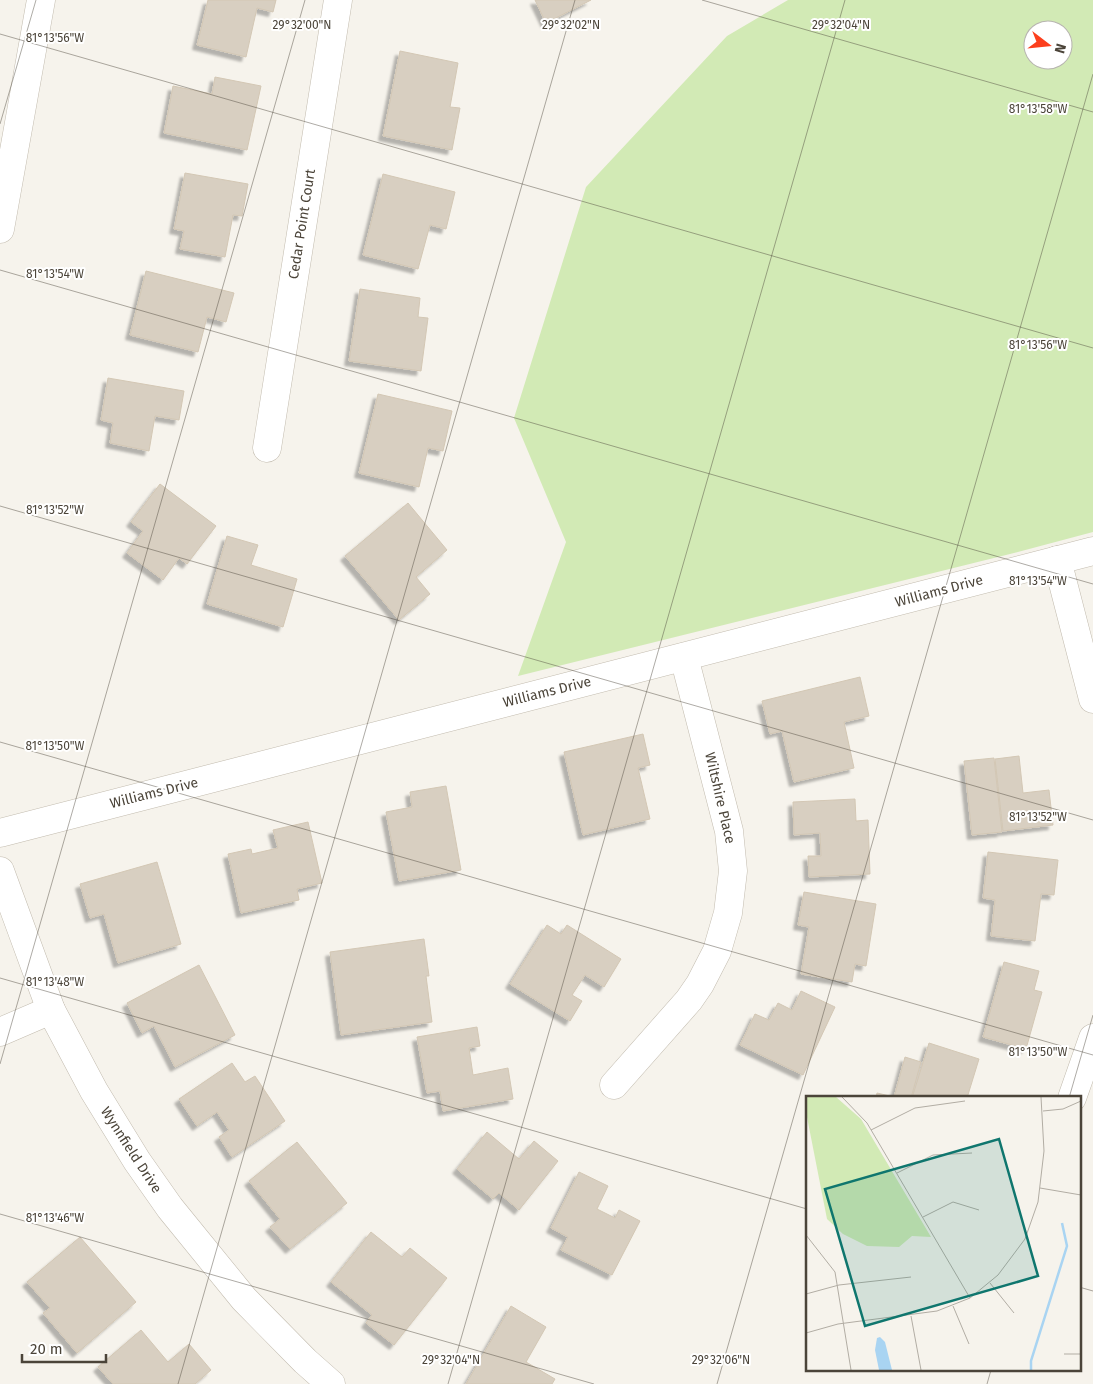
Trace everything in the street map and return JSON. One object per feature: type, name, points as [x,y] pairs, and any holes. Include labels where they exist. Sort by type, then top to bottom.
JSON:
[{"type":"street","points":[[0,229],[41,0]]},
{"type":"street","name":"Cedar Point Court","points":[[267,448],[338,0]]},
{"type":"street","name":"Williams Drive","points":[[0,833],[1093,551]]},
{"type":"street","points":[[1057,560],[1093,699]]},
{"type":"street","name":"Wiltshire Place","points":[[614,1085],[677,1014],[700,984],[724,933],[730,904],[733,871],[730,831],[684,657]]},
{"type":"street","name":"Wynnfield Drive","points":[[0,871],[52,1010],[73,1054],[115,1128],[170,1208],[244,1299],[305,1361],[331,1384]]},
{"type":"street","points":[[0,1032],[52,1010]]},
{"type":"street","points":[[1073,1096],[1093,1038]]},
{"type":"green space","points":[[788,0],[1093,0],[1093,532],[518,676],[566,542],[514,418],[586,187],[727,36]]},
{"type":"building","points":[[208,0],[276,0],[273,12],[257,8],[246,57],[197,45]]},
{"type":"building","points":[[535,0],[591,0],[546,23]]},
{"type":"building","points":[[400,51],[458,63],[450,107],[460,108],[452,150],[383,136]]},
{"type":"building","points":[[215,77],[261,86],[247,150],[164,133],[173,86],[212,94]]},
{"type":"building","points":[[185,173],[248,184],[242,216],[233,215],[225,257],[180,249],[184,231],[174,229]]},
{"type":"building","points":[[383,174],[455,192],[446,229],[430,225],[418,269],[363,255]]},
{"type":"building","points":[[146,271],[234,293],[226,322],[207,317],[198,352],[130,335]]},
{"type":"building","points":[[360,289],[420,298],[418,317],[428,318],[421,371],[349,361]]},
{"type":"building","points":[[108,378],[184,391],[179,420],[155,416],[149,451],[110,443],[113,423],[101,420]]},
{"type":"building","points":[[378,394],[452,411],[443,451],[428,448],[419,487],[359,473]]},
{"type":"building","points":[[160,484],[216,526],[187,564],[179,558],[163,580],[127,553],[143,531],[131,522]]},
{"type":"building","points":[[408,503],[447,550],[416,577],[430,594],[399,620],[345,556]]},
{"type":"building","points":[[227,536],[258,545],[251,565],[297,579],[283,627],[207,604]]},
{"type":"building","points":[[860,677],[869,716],[844,722],[854,768],[794,782],[782,731],[770,734],[762,701]]},
{"type":"building","points":[[643,734],[650,765],[638,768],[650,819],[583,835],[564,752]]},
{"type":"building","points":[[1019,756],[1023,793],[1049,790],[1053,825],[1003,831],[995,759]]},
{"type":"building","points":[[994,758],[1002,832],[972,835],[964,761]]},
{"type":"building","points":[[446,786],[461,870],[399,881],[386,812],[412,807],[410,792]]},
{"type":"building","points":[[855,799],[856,821],[868,820],[870,874],[809,877],[808,856],[821,856],[820,833],[794,835],[793,802]]},
{"type":"building","points":[[308,822],[322,883],[297,889],[299,900],[241,913],[228,854],[251,849],[252,854],[278,848],[273,830]]},
{"type":"building","points":[[988,852],[1058,860],[1054,895],[1041,894],[1035,941],[991,936],[995,900],[983,898]]},
{"type":"building","points":[[157,862],[181,944],[118,963],[104,914],[90,918],[80,884]]},
{"type":"building","points":[[804,892],[876,904],[866,966],[855,964],[852,982],[801,974],[809,927],[798,925]]},
{"type":"building","points":[[547,925],[561,934],[567,925],[621,959],[604,987],[585,975],[572,995],[582,1001],[570,1021],[510,984]]},
{"type":"building","points":[[424,939],[429,976],[426,976],[432,1022],[341,1035],[330,952]]},
{"type":"building","points":[[1004,962],[1039,971],[1034,990],[1042,992],[1026,1049],[983,1037]]},
{"type":"building","points":[[199,965],[235,1035],[175,1067],[154,1026],[142,1033],[127,1003]]},
{"type":"building","points":[[801,991],[835,1007],[803,1075],[740,1045],[755,1014],[769,1020],[778,1003],[792,1010]]},
{"type":"building","points":[[477,1027],[480,1046],[469,1048],[473,1075],[508,1068],[513,1099],[443,1111],[440,1091],[427,1093],[417,1037]]},
{"type":"building","points":[[929,1043],[979,1059],[968,1096],[913,1096]]},
{"type":"building","points":[[905,1057],[921,1062],[912,1096],[894,1096]]},
{"type":"building","points":[[232,1063],[245,1082],[255,1076],[285,1121],[232,1157],[219,1137],[229,1130],[217,1112],[197,1126],[179,1099]]},
{"type":"building","points":[[877,1093],[890,1096],[876,1096]]},
{"type":"building","points":[[487,1132],[519,1159],[534,1141],[558,1161],[519,1210],[499,1193],[493,1199],[457,1169]]},
{"type":"building","points":[[297,1142],[347,1203],[290,1249],[270,1227],[280,1219],[249,1181]]},
{"type":"building","points":[[579,1172],[608,1186],[597,1209],[615,1218],[619,1210],[640,1221],[612,1275],[561,1250],[568,1237],[551,1228]]},
{"type":"building","points":[[371,1232],[402,1257],[410,1248],[447,1278],[394,1345],[366,1323],[372,1315],[331,1282]]},
{"type":"building","points":[[80,1237],[136,1302],[77,1353],[43,1313],[50,1308],[27,1282]]},
{"type":"building","points":[[511,1306],[546,1327],[526,1362],[555,1379],[552,1384],[466,1384]]},
{"type":"building","points":[[141,1330],[168,1362],[189,1344],[211,1370],[195,1384],[113,1384],[98,1367]]}]
